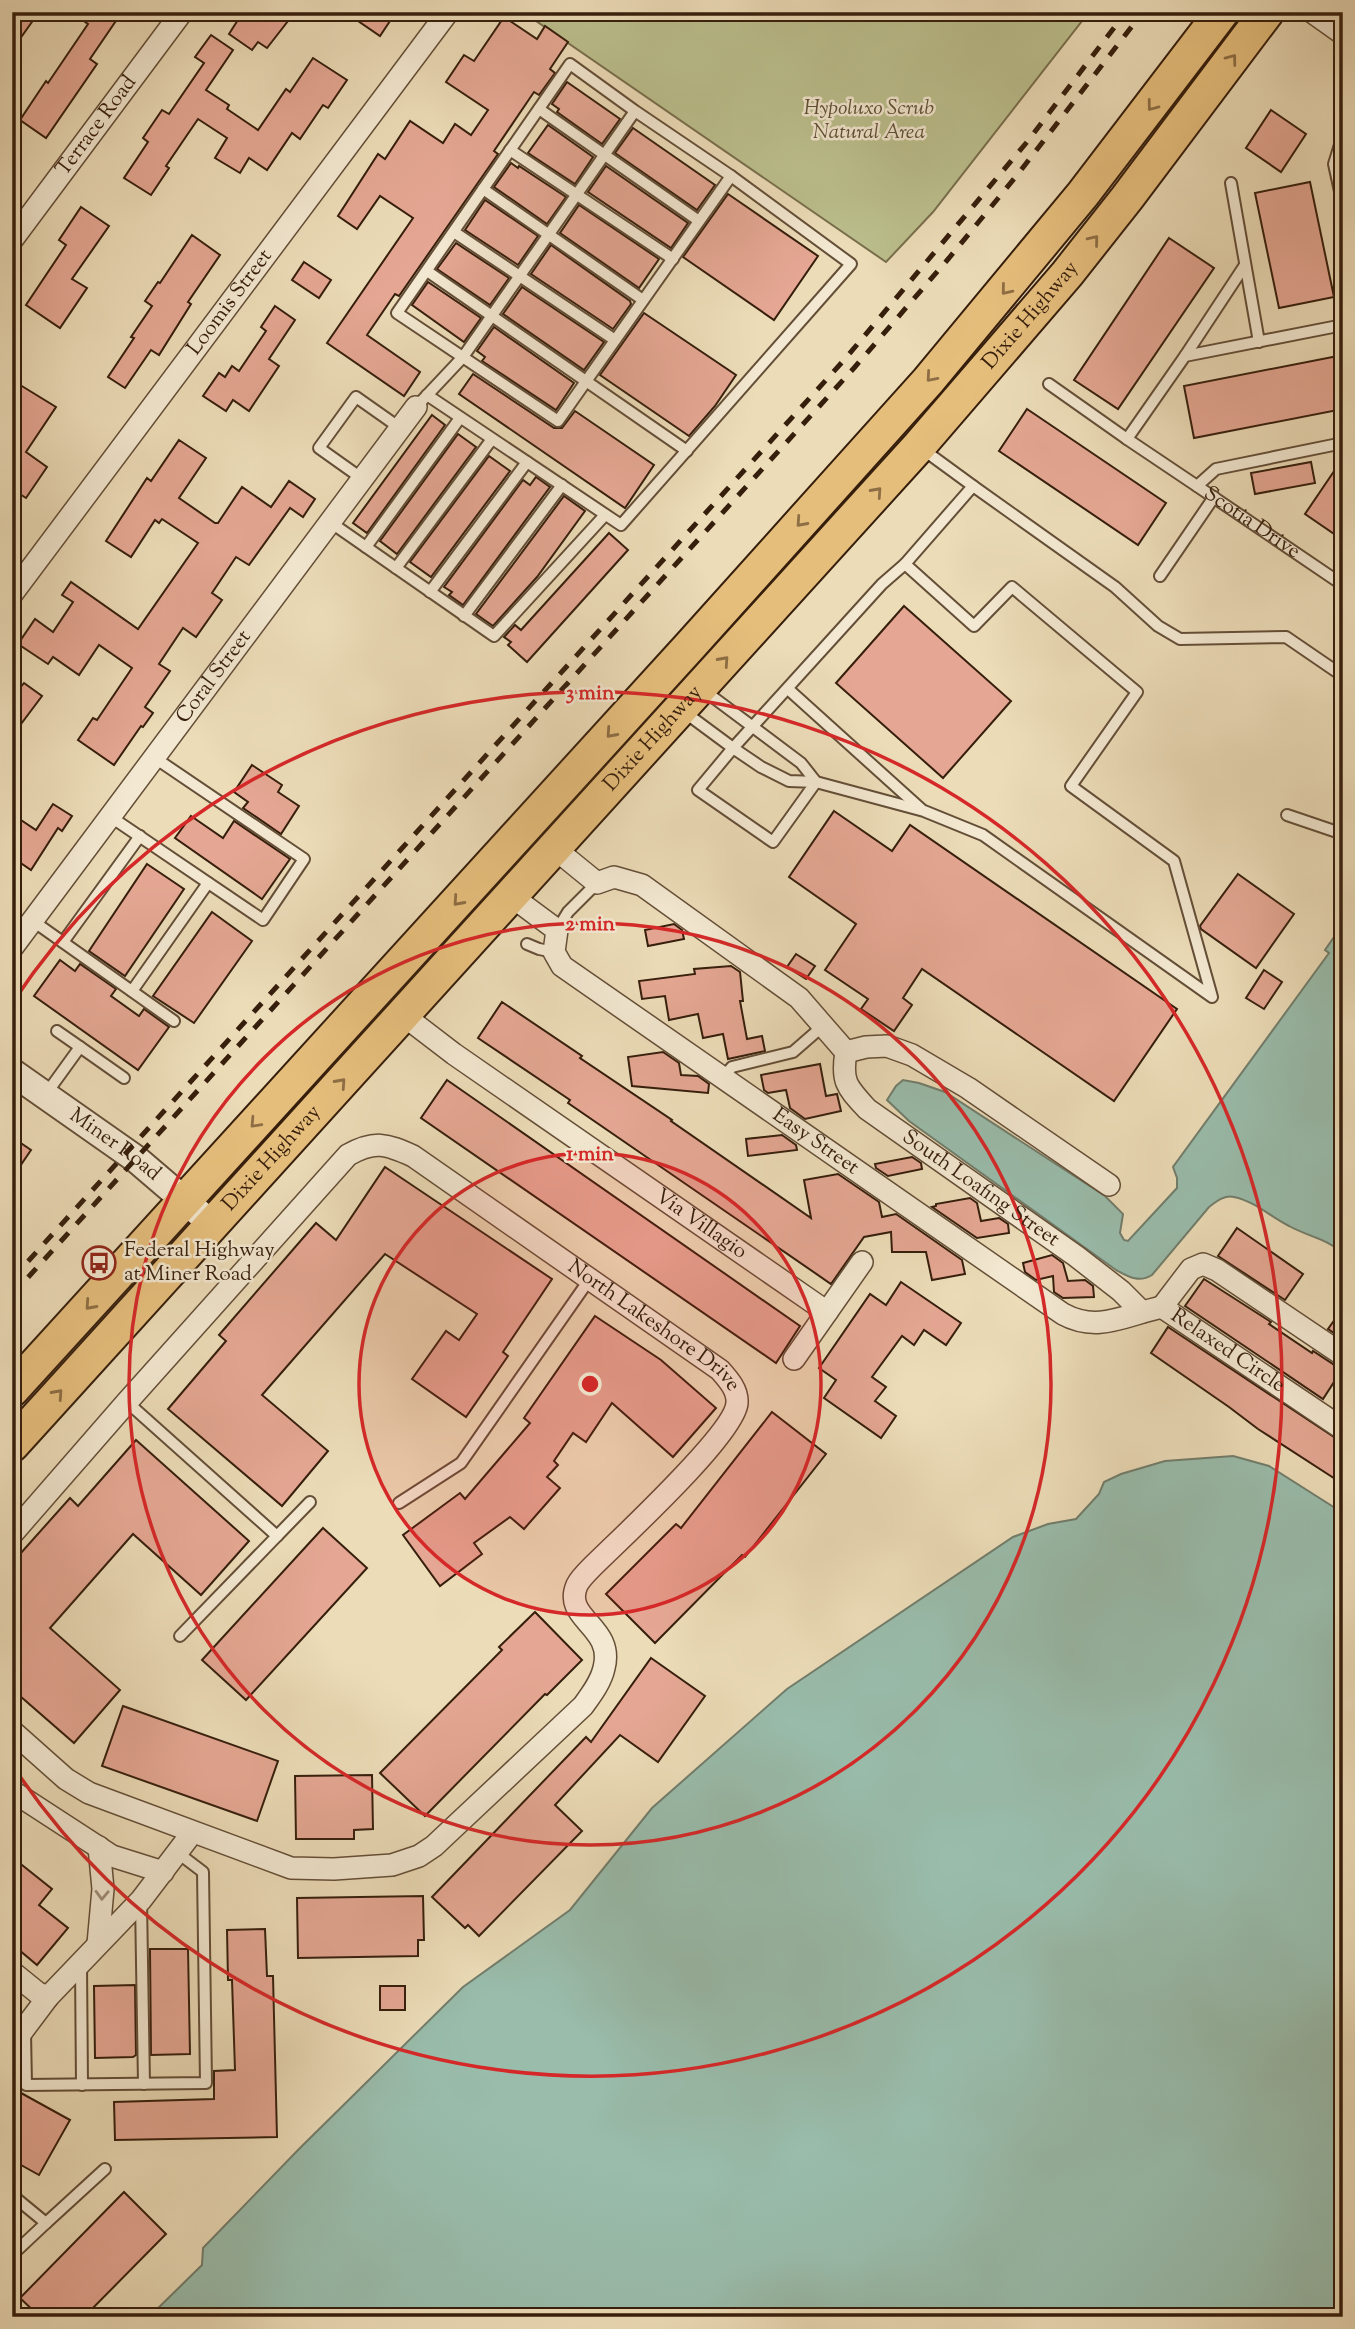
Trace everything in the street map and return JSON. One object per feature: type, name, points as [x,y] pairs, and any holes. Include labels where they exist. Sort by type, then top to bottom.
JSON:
[{"type":"main road","name":"Dixie Highway","points":[[12,1390],[690,646],[976,326],[1142,120],[1222,12]]},
{"type":"main road","name":"Dixie Highway","points":[[12,1445],[919,446],[1127,198],[1267,12]]},
{"type":"main road","points":[[976,326],[1003,349]]},
{"type":"main road","points":[[690,646],[690,698]]},
{"type":"street","name":"Terrace Road","points":[[12,240],[182,12]]},
{"type":"street","name":"Loomis Street","points":[[12,594],[448,12]]},
{"type":"street","points":[[1312,12],[1343,34]]},
{"type":"street","name":"Coral Street","points":[[12,948],[422,401]]},
{"type":"street","points":[[554,848],[597,883],[614,877],[642,885],[799,998],[846,1052],[887,1046],[912,1055],[988,1101],[1109,1185]]},
{"type":"street","points":[[511,896],[556,930],[554,952]]},
{"type":"street","name":"Easy Street","points":[[554,952],[562,966],[1063,1314],[1075,1320],[1102,1324],[1152,1310]]},
{"type":"street","name":"Via Villagio","points":[[403,1015],[454,1054],[827,1312]]},
{"type":"street","name":"South Loafing Street","points":[[846,1052],[843,1067],[847,1086],[867,1108],[1152,1310]]},
{"type":"street","name":"Miner Road","points":[[12,1072],[127,1153],[212,1224]]},
{"type":"street","name":"North Lakeshore Drive","points":[[12,1534],[348,1155],[365,1145],[389,1145],[413,1156],[720,1370],[733,1385],[737,1403],[730,1423],[709,1449],[577,1585],[577,1609],[598,1632],[606,1654],[605,1667],[599,1681],[583,1706],[434,1846],[419,1856],[392,1865],[334,1869],[290,1868],[89,1793],[66,1779],[12,1731]]},
{"type":"street","points":[[794,1359],[862,1262]]},
{"type":"street","name":"Relaxed Circle","points":[[1343,1355],[1217,1270],[1203,1264],[1191,1269],[1152,1310],[1343,1429]]},
{"type":"street","points":[[13,1792],[113,1856],[163,1872]]},
{"type":"street","points":[[19,2037],[48,1997],[141,1900],[192,1833]]},
{"type":"street","points":[[99,1847],[103,1889],[99,1944]]},
{"type":"street","points":[[12,1972],[38,1993],[48,1997]]},
{"type":"lane","points":[[635,111],[463,357],[422,401],[460,418],[621,525],[852,264],[730,176],[570,64],[397,313],[463,357],[558,421],[730,176]]},
{"type":"lane","points":[[539,109],[699,220]]},
{"type":"lane","points":[[1343,135],[1334,164],[1343,205]]},
{"type":"lane","points":[[510,150],[673,259]]},
{"type":"lane","points":[[1231,183],[1259,342]]},
{"type":"lane","points":[[483,189],[643,300]]},
{"type":"lane","points":[[454,232],[615,340]]},
{"type":"lane","points":[[1127,439],[1245,265]]},
{"type":"lane","points":[[427,271],[687,451]]},
{"type":"lane","points":[[1185,355],[1343,325]]},
{"type":"lane","name":"Scotia Drive","points":[[1049,384],[1343,585]]},
{"type":"lane","points":[[364,480],[319,448],[356,397],[400,428]]},
{"type":"lane","points":[[366,547],[460,418]]},
{"type":"lane","points":[[396,568],[492,439]]},
{"type":"lane","name":"Scotia Drive","points":[[1197,486],[1216,469],[1343,443]]},
{"type":"lane","points":[[919,446],[1115,587],[1158,625],[1180,639],[1286,636],[1343,676]]},
{"type":"lane","points":[[430,592],[527,462]]},
{"type":"lane","points":[[464,616],[562,485]]},
{"type":"lane","points":[[816,782],[773,842],[698,790],[733,748],[882,584],[905,564],[973,486]]},
{"type":"lane","points":[[1160,576],[1214,497]]},
{"type":"lane","points":[[330,522],[494,636],[605,515]]},
{"type":"lane","points":[[690,698],[733,748],[789,781],[816,782],[924,811],[983,835],[1212,998],[1174,861],[1071,786],[1137,692],[1012,587],[974,626],[905,564]]},
{"type":"lane","points":[[788,689],[924,811]]},
{"type":"lane","points":[[690,698],[752,728],[801,763],[816,782]]},
{"type":"lane","points":[[111,817],[263,920],[304,859],[155,758]]},
{"type":"lane","points":[[1287,815],[1343,834]]},
{"type":"lane","points":[[63,942],[140,836]]},
{"type":"lane","points":[[132,991],[208,883]]},
{"type":"lane","points":[[556,930],[568,912],[597,883]]},
{"type":"lane","points":[[33,920],[174,1021]]},
{"type":"lane","points":[[527,944],[554,952]]},
{"type":"lane","points":[[723,1077],[732,1067],[793,1052],[824,1025]]},
{"type":"lane","points":[[57,1031],[124,1078]]},
{"type":"lane","points":[[46,1094],[80,1047]]},
{"type":"lane","points":[[399,1503],[461,1463],[589,1280]]},
{"type":"lane","points":[[127,1402],[277,1536]]},
{"type":"lane","points":[[180,1636],[310,1502]]},
{"type":"lane","points":[[19,2037],[26,2085],[206,2083],[203,1872],[177,1853]]},
{"type":"lane","points":[[141,1900],[144,2084]]},
{"type":"lane","points":[[80,1962],[82,2085]]},
{"type":"lane","points":[[12,2255],[105,2169]]},
{"type":"lane","points":[[12,2195],[46,2223]]},
{"type":"green space","name":"Hypoluxo Scrub Natural Area","points":[[523,12],[1089,12],[933,212],[886,262]]},
{"type":"shaded area","points":[[1343,924],[1343,1253],[1248,1202],[1227,1197],[1209,1207],[1152,1275],[1143,1279],[1130,1277],[1116,1270],[909,1121],[887,1100],[903,1080],[945,1092],[1105,1196],[1123,1214],[1120,1233],[1124,1240],[1128,1241],[1177,1188],[1173,1167],[1329,953],[1325,950]]},
{"type":"shaded area","points":[[1233,1456],[1269,1466],[1343,1513],[1343,2317],[149,2317],[202,2265],[203,2248],[463,1987],[570,1910],[652,1808],[787,1689],[1013,1537],[1048,1524],[1076,1519],[1099,1494],[1104,1482],[1165,1461]]},
{"type":"building","points":[[12,12],[24,12],[34,19],[12,50]]},
{"type":"building","points":[[71,12],[122,12],[90,59],[97,64],[46,138],[20,120],[88,24]]},
{"type":"building","points":[[243,12],[295,12],[267,48],[258,42],[252,50],[229,34]]},
{"type":"building","points":[[345,12],[378,12],[390,21],[380,36]]},
{"type":"building","points":[[504,17],[537,39],[545,26],[568,42],[550,69],[555,73],[539,95],[534,92],[494,151],[498,154],[399,296],[395,294],[367,335],[420,372],[404,396],[327,343],[413,218],[380,196],[357,229],[338,216],[378,154],[385,159],[410,121],[443,143],[455,124],[471,135],[488,110],[446,82],[464,55],[474,61]]},
{"type":"building","points":[[211,35],[233,50],[206,90],[229,105],[227,109],[258,130],[286,89],[290,92],[313,58],[347,80],[328,108],[323,105],[300,139],[292,133],[267,170],[249,158],[240,173],[215,158],[227,138],[198,119],[166,166],[169,168],[151,195],[124,178],[148,142],[143,138],[162,110],[169,114],[204,63],[195,57]]},
{"type":"building","points":[[567,82],[620,119],[602,144],[557,112],[559,109],[552,104]]},
{"type":"building","points":[[1271,110],[1306,134],[1281,172],[1246,148]]},
{"type":"building","points":[[548,125],[593,157],[575,184],[528,153]]},
{"type":"building","points":[[633,128],[715,185],[697,210],[615,153]]},
{"type":"building","points":[[511,163],[566,197],[547,224],[494,187]]},
{"type":"building","points":[[606,166],[688,223],[671,248],[588,192]]},
{"type":"building","points":[[1310,182],[1334,297],[1279,308],[1255,193]]},
{"type":"building","points":[[728,194],[818,256],[774,320],[683,257]]},
{"type":"building","points":[[485,200],[538,236],[518,265],[465,230]]},
{"type":"building","points":[[579,205],[659,259],[639,288],[560,233]]},
{"type":"building","points":[[81,207],[109,226],[72,279],[87,288],[60,328],[26,305],[66,245],[59,240]]},
{"type":"building","points":[[192,235],[220,255],[188,302],[191,304],[159,355],[151,350],[125,388],[108,377],[152,306],[145,301]]},
{"type":"building","points":[[1169,238],[1214,268],[1118,409],[1074,380]]},
{"type":"building","points":[[456,243],[509,278],[490,305],[437,269]]},
{"type":"building","points":[[551,245],[630,301],[631,304],[613,329],[531,274]]},
{"type":"building","points":[[304,262],[331,280],[319,298],[292,280]]},
{"type":"building","points":[[428,282],[481,318],[464,342],[412,305]]},
{"type":"building","points":[[522,287],[604,342],[584,370],[503,314]]},
{"type":"building","points":[[275,306],[295,320],[269,359],[279,366],[249,411],[233,400],[226,411],[203,396],[219,373],[225,377],[232,366],[239,371],[266,331],[261,327]]},
{"type":"building","points":[[644,313],[736,375],[715,406],[689,436],[600,375]]},
{"type":"building","points":[[494,327],[574,383],[556,410],[482,361],[485,357],[477,351]]},
{"type":"building","points":[[1343,355],[1343,409],[1194,438],[1184,386]]},
{"type":"building","points":[[473,374],[554,428],[562,428],[575,411],[654,465],[625,508],[459,394]]},
{"type":"building","points":[[12,380],[56,407],[26,452],[47,467],[26,498],[12,489]]},
{"type":"building","points":[[1027,409],[1166,503],[1138,545],[999,451]]},
{"type":"building","points":[[432,415],[445,425],[367,533],[353,523]]},
{"type":"building","points":[[458,434],[476,447],[397,554],[380,541]]},
{"type":"building","points":[[179,440],[206,458],[179,498],[215,523],[218,523],[242,487],[271,507],[289,481],[315,499],[303,517],[290,508],[249,565],[236,557],[212,593],[222,600],[196,637],[183,628],[159,664],[170,671],[145,707],[153,713],[114,765],[78,740],[93,718],[97,720],[132,668],[99,645],[79,675],[53,657],[48,664],[18,644],[35,619],[53,632],[73,602],[62,595],[71,582],[138,629],[198,543],[162,519],[159,523],[155,520],[131,557],[106,541],[147,478],[151,481]]},
{"type":"building","points":[[489,456],[510,471],[431,577],[410,562]]},
{"type":"building","points":[[1343,458],[1343,540],[1305,514]]},
{"type":"building","points":[[1311,462],[1315,483],[1255,494],[1251,473]]},
{"type":"building","points":[[536,477],[550,487],[463,605],[449,595],[452,592],[444,587],[523,480],[530,485]]},
{"type":"building","points":[[564,496],[585,511],[537,577],[493,626],[476,614]]},
{"type":"building","points":[[609,533],[628,550],[527,662],[508,645],[511,642],[504,637],[515,625],[521,630]]},
{"type":"building","points":[[904,606],[1011,701],[943,778],[836,683]]},
{"type":"building","points":[[24,683],[42,696],[12,736],[12,698]]},
{"type":"building","points":[[252,765],[282,785],[278,792],[299,806],[281,834],[243,808],[248,802],[234,792]]},
{"type":"building","points":[[53,804],[72,816],[62,831],[58,828],[31,870],[12,857],[12,814],[36,830]]},
{"type":"building","points":[[834,811],[892,851],[910,825],[1177,1009],[1114,1101],[922,969],[903,998],[912,1005],[894,1031],[861,1009],[868,999],[825,970],[856,924],[789,877]]},
{"type":"building","points":[[191,816],[223,838],[234,821],[290,859],[262,899],[175,838]]},
{"type":"building","points":[[147,864],[184,889],[125,976],[89,951]]},
{"type":"building","points":[[1238,874],[1294,914],[1256,968],[1200,926]]},
{"type":"building","points":[[212,912],[252,941],[194,1023],[153,996]]},
{"type":"building","points":[[674,924],[682,930],[684,939],[648,946],[645,930]]},
{"type":"building","points":[[796,954],[815,966],[806,979],[787,967]]},
{"type":"building","points":[[60,960],[75,971],[80,964],[116,989],[111,996],[139,1016],[144,1009],[169,1027],[138,1070],[34,996]]},
{"type":"building","points":[[731,966],[740,972],[743,1001],[740,1001],[747,1039],[762,1036],[765,1051],[728,1059],[723,1034],[703,1038],[698,1014],[669,1020],[665,996],[642,999],[639,981],[695,974],[694,969]]},
{"type":"building","points":[[1264,970],[1282,982],[1264,1009],[1246,998]]},
{"type":"building","points":[[502,1002],[811,1218],[804,1180],[838,1174],[879,1202],[882,1217],[896,1214],[962,1260],[965,1274],[932,1280],[926,1252],[892,1252],[891,1232],[864,1237],[831,1284],[478,1038]]},
{"type":"building","points":[[663,1052],[679,1063],[681,1075],[698,1076],[709,1084],[708,1093],[632,1086],[628,1057]]},
{"type":"building","points":[[820,1064],[826,1096],[837,1094],[841,1111],[805,1119],[790,1108],[786,1090],[768,1093],[764,1090],[761,1075]]},
{"type":"building","points":[[447,1080],[800,1326],[776,1363],[421,1118]]},
{"type":"building","points":[[782,1135],[796,1145],[797,1150],[748,1156],[746,1139]]},
{"type":"building","points":[[12,1137],[31,1150],[12,1178]]},
{"type":"building","points":[[912,1157],[921,1163],[922,1169],[888,1176],[876,1168],[875,1164]]},
{"type":"building","points":[[385,1167],[552,1279],[503,1352],[508,1356],[466,1417],[412,1379],[446,1331],[459,1340],[477,1314],[385,1254],[262,1395],[328,1451],[282,1506],[168,1409],[226,1341],[219,1335],[316,1223],[336,1240]]},
{"type":"building","points":[[970,1198],[977,1203],[981,1221],[999,1218],[1008,1224],[1009,1233],[977,1238],[932,1207]]},
{"type":"building","points":[[1237,1228],[1303,1274],[1285,1300],[1218,1256]]},
{"type":"building","points":[[1052,1255],[1063,1263],[1068,1281],[1085,1280],[1093,1286],[1094,1297],[1063,1298],[1054,1292],[1053,1276],[1036,1280],[1025,1272],[1023,1263]]},
{"type":"building","points":[[1204,1279],[1271,1322],[1269,1324],[1312,1353],[1313,1351],[1343,1368],[1323,1399],[1185,1306]]},
{"type":"building","points":[[901,1282],[961,1323],[946,1345],[924,1330],[914,1345],[902,1336],[872,1377],[886,1387],[875,1401],[896,1416],[881,1438],[824,1398],[836,1380],[819,1368],[870,1294],[886,1305]]},
{"type":"building","points":[[1343,1308],[1343,1339],[1328,1329]]},
{"type":"building","points":[[595,1316],[661,1360],[716,1408],[673,1457],[612,1403],[586,1442],[573,1433],[554,1461],[558,1465],[547,1477],[560,1488],[524,1529],[510,1517],[474,1543],[482,1554],[440,1586],[403,1535],[460,1493],[465,1499],[530,1423],[524,1418]]},
{"type":"building","points":[[1168,1327],[1343,1443],[1343,1484],[1258,1429],[1151,1353]]},
{"type":"building","points":[[772,1412],[826,1454],[745,1557],[742,1555],[655,1643],[606,1594],[676,1524],[681,1528]]},
{"type":"building","points":[[136,1440],[249,1541],[201,1595],[133,1534],[50,1628],[120,1690],[74,1743],[12,1689],[12,1563],[70,1498],[78,1506]]},
{"type":"building","points":[[323,1528],[367,1568],[246,1700],[202,1660]]},
{"type":"building","points":[[535,1612],[582,1660],[425,1816],[380,1773],[502,1650],[499,1647]]},
{"type":"building","points":[[651,1658],[705,1696],[658,1762],[620,1735],[555,1805],[582,1831],[479,1936],[468,1925],[465,1928],[432,1897],[586,1737],[591,1742]]},
{"type":"building","points":[[123,1706],[278,1761],[257,1821],[102,1766]]},
{"type":"building","points":[[372,1775],[373,1829],[354,1830],[354,1839],[296,1839],[295,1776]]},
{"type":"building","points":[[12,1857],[52,1889],[39,1905],[68,1928],[37,1965],[12,1944]]},
{"type":"building","points":[[423,1896],[424,1940],[418,1940],[418,1956],[298,1958],[297,1898]]},
{"type":"building","points":[[265,1929],[267,1976],[273,1976],[277,2137],[115,2140],[114,2102],[214,2099],[214,2071],[235,2070],[232,1980],[228,1980],[227,1930]]},
{"type":"building","points":[[150,1949],[188,1949],[190,2054],[151,2055]]},
{"type":"building","points":[[135,1985],[136,2055],[95,2058],[94,1986]]},
{"type":"building","points":[[380,1986],[405,1986],[405,2010],[380,2010]]},
{"type":"building","points":[[12,2088],[70,2120],[39,2175],[12,2160]]},
{"type":"building","points":[[124,2192],[166,2234],[84,2317],[40,2317],[20,2298]]},
{"type":"railway","points":[[12,1279],[845,359],[1027,142],[1126,12]]},
{"type":"railway","points":[[12,1295],[854,368],[1018,174],[1143,12]]},
{"type":"place","name":"Federal Highway at Miner Road","points":[[99,1263]]}]
